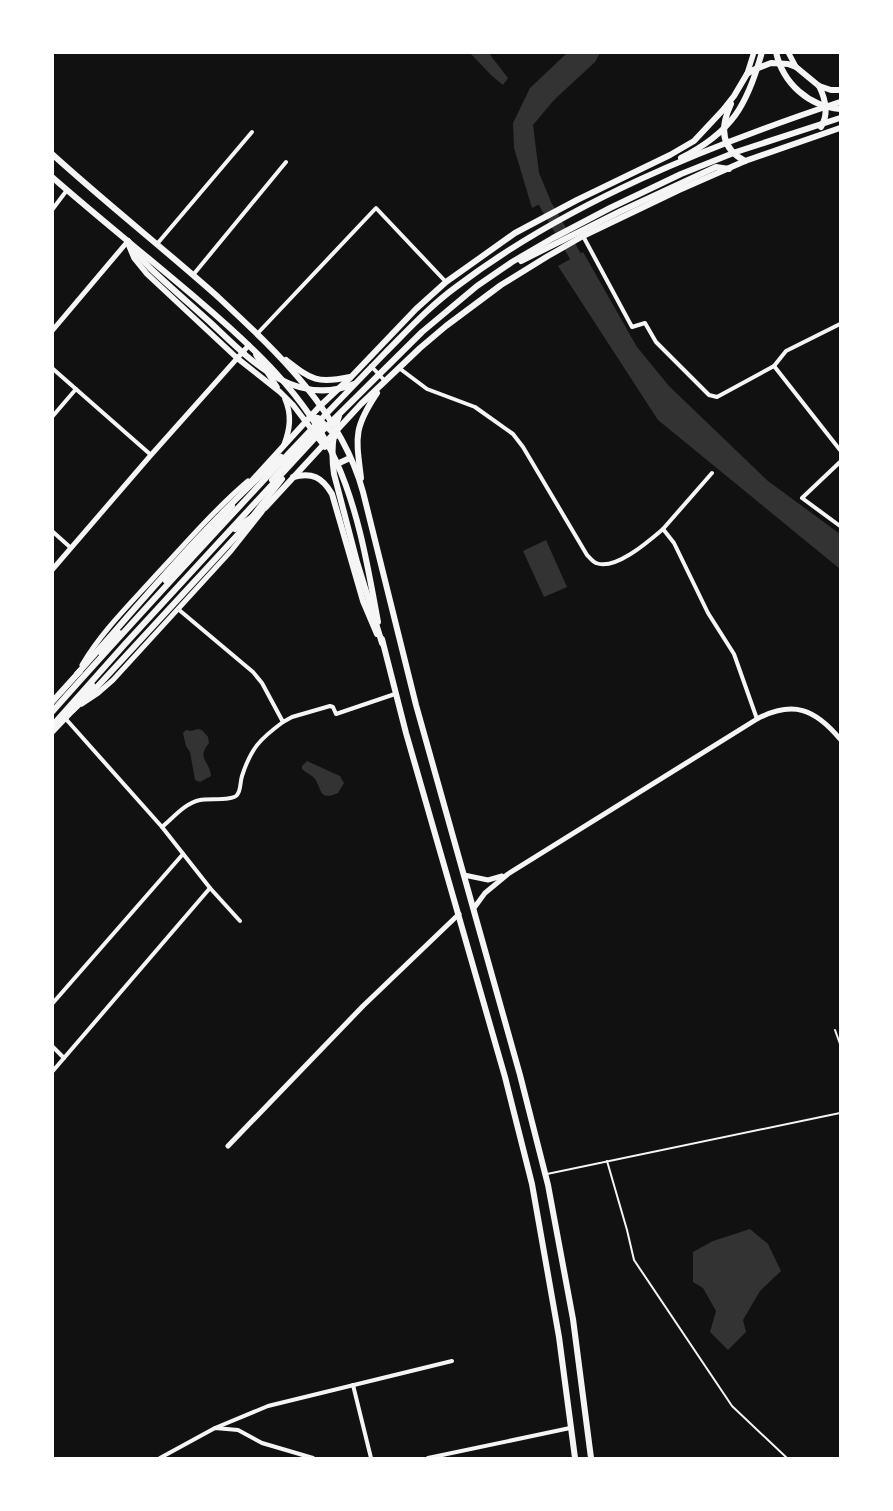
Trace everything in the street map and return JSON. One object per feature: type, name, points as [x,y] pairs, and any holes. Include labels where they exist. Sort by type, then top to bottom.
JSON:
[{"type":"main road","points":[[745,161],[735,155],[729,147],[724,135],[723,123],[734,96],[747,74],[754,52]]},
{"type":"main road","points":[[52,732],[73,710],[102,673],[235,529],[265,489],[364,374],[413,325],[447,294],[517,246],[569,216],[693,152],[719,134],[744,103],[762,52]]},
{"type":"main road","points":[[776,52],[785,76],[801,93],[823,105],[840,109]]},
{"type":"main road","points":[[788,52],[796,66],[818,86],[824,100],[825,120],[811,137]]},
{"type":"main road","points":[[747,74],[753,70],[782,62],[796,66]]},
{"type":"main road","points":[[818,86],[831,90],[840,90]]},
{"type":"main road","points":[[77,674],[115,637],[231,507],[256,474],[308,419],[319,404],[351,377],[416,309],[446,282],[515,233],[685,148],[702,134],[734,96]]},
{"type":"main road","points":[[630,184],[737,139],[840,102]]},
{"type":"main road","points":[[128,241],[140,258],[266,372],[290,384],[312,389],[340,388],[365,378],[386,364],[453,305],[524,254],[610,208],[718,158],[840,118]]},
{"type":"main road","points":[[235,529],[265,508],[335,431],[399,368],[464,312],[501,285],[581,238],[679,190],[745,161],[840,128]]},
{"type":"main road","points":[[52,154],[193,275],[276,352],[319,404],[350,458],[363,492]]},
{"type":"main road","points":[[453,305],[519,262],[641,201],[716,168],[729,169]]},
{"type":"main road","points":[[52,177],[249,345],[270,366],[337,464],[347,490],[360,537],[382,643],[395,694],[505,1077],[532,1184],[559,1337],[574,1458]]},
{"type":"main road","points":[[128,241],[138,265],[238,358],[280,392],[308,419]]},
{"type":"main road","points":[[52,702],[131,610],[226,508],[314,433],[422,332]]},
{"type":"main road","points":[[249,345],[285,400],[290,425],[284,445]]},
{"type":"main road","points":[[276,352],[307,377],[326,382],[351,377]]},
{"type":"main road","points":[[364,374],[342,409],[334,433],[332,454],[336,484],[357,562],[382,643]]},
{"type":"main road","points":[[385,381],[364,414],[357,432],[356,440],[363,492],[414,696],[546,1174],[572,1319],[591,1458]]},
{"type":"main road","points":[[73,710],[96,688],[242,530],[314,433],[321,421],[319,404]]},
{"type":"main road","points":[[308,419],[314,417],[335,431]]},
{"type":"main road","points":[[52,712],[119,636],[314,433]]},
{"type":"main road","points":[[52,726],[314,433]]},
{"type":"main road","points":[[337,464],[350,458]]},
{"type":"main road","points":[[291,478],[303,475],[321,480],[332,494],[363,601],[372,625],[382,643]]},
{"type":"street","points":[[157,244],[252,132]]},
{"type":"street","points":[[193,275],[286,162]]},
{"type":"street","points":[[52,210],[67,190]]},
{"type":"street","points":[[258,334],[376,208],[446,282]]},
{"type":"street","points":[[581,238],[632,327],[645,323],[656,342],[709,395],[717,397],[774,366],[786,351],[840,324]]},
{"type":"street","points":[[52,331],[128,241]]},
{"type":"street","points":[[52,570],[249,345]]},
{"type":"street","points":[[366,361],[385,381]]},
{"type":"street","points":[[774,366],[840,450]]},
{"type":"street","points":[[52,368],[151,455]]},
{"type":"street","points":[[399,368],[427,389],[475,407],[513,434],[523,447],[586,555],[595,563],[608,564],[639,548],[662,529],[712,472]]},
{"type":"street","points":[[52,417],[76,389]]},
{"type":"street","points":[[840,462],[802,498],[840,526]]},
{"type":"street","points":[[77,674],[108,628],[222,504],[256,474]]},
{"type":"street","points":[[231,507],[240,512],[243,518]]},
{"type":"street","points":[[73,710],[97,694],[113,680],[231,551],[265,508]]},
{"type":"street","points":[[662,529],[674,543],[708,613],[734,654],[757,719]]},
{"type":"street","points":[[52,531],[72,548]]},
{"type":"street","points":[[178,608],[252,672],[262,683],[283,722]]},
{"type":"street","points":[[162,828],[188,805],[196,801],[208,798],[232,798],[237,796],[240,780],[252,750],[270,731],[283,722],[292,717],[330,706],[333,707],[336,714],[395,694]]},
{"type":"street","points":[[474,908],[485,893],[508,874],[757,719],[780,709],[800,709],[824,721],[840,739]]},
{"type":"street","points":[[66,718],[240,921]]},
{"type":"street","points":[[52,1004],[183,854]]},
{"type":"street","points":[[464,875],[480,880],[488,880],[508,874]]},
{"type":"street","points":[[52,1072],[210,888]]},
{"type":"street","points":[[228,1146],[363,1006],[459,914]]},
{"type":"street","points":[[52,1046],[64,1058]]},
{"type":"street","points":[[160,1458],[215,1428],[268,1406],[452,1361]]},
{"type":"street","points":[[353,1385],[371,1458]]},
{"type":"street","points":[[215,1428],[238,1430],[262,1442],[313,1458]]},
{"type":"street","points":[[428,1458],[570,1428]]},
{"type":"lane","points":[[835,1030],[840,1044]]},
{"type":"lane","points":[[546,1174],[840,1113]]},
{"type":"lane","points":[[607,1161],[634,1260],[732,1406],[787,1458]]},
{"type":"shaded area","points":[[470,53],[490,53],[508,78],[503,85],[492,76]]},
{"type":"shaded area","points":[[567,53],[600,53],[595,62],[554,100],[533,125],[539,173],[550,199],[532,208],[514,148],[513,123],[530,88]]},
{"type":"shaded area","points":[[583,252],[637,347],[669,386],[768,481],[840,534],[840,569],[658,420],[558,266]]},
{"type":"shaded area","points":[[546,540],[567,587],[544,597],[523,551]]},
{"type":"shaded area","points":[[186,730],[202,730],[208,737],[209,743],[205,748],[204,757],[211,776],[200,782],[195,780],[190,752],[186,746],[183,733]]},
{"type":"shaded area","points":[[307,761],[340,776],[344,783],[338,793],[327,796],[322,793],[315,779],[302,769],[302,766]]},
{"type":"shaded area","points":[[750,1229],[768,1244],[781,1271],[760,1291],[743,1320],[746,1332],[728,1350],[710,1332],[716,1311],[703,1288],[693,1282],[693,1252],[713,1241]]},
{"type":"waterway","points":[[536,188],[584,271]]}]
